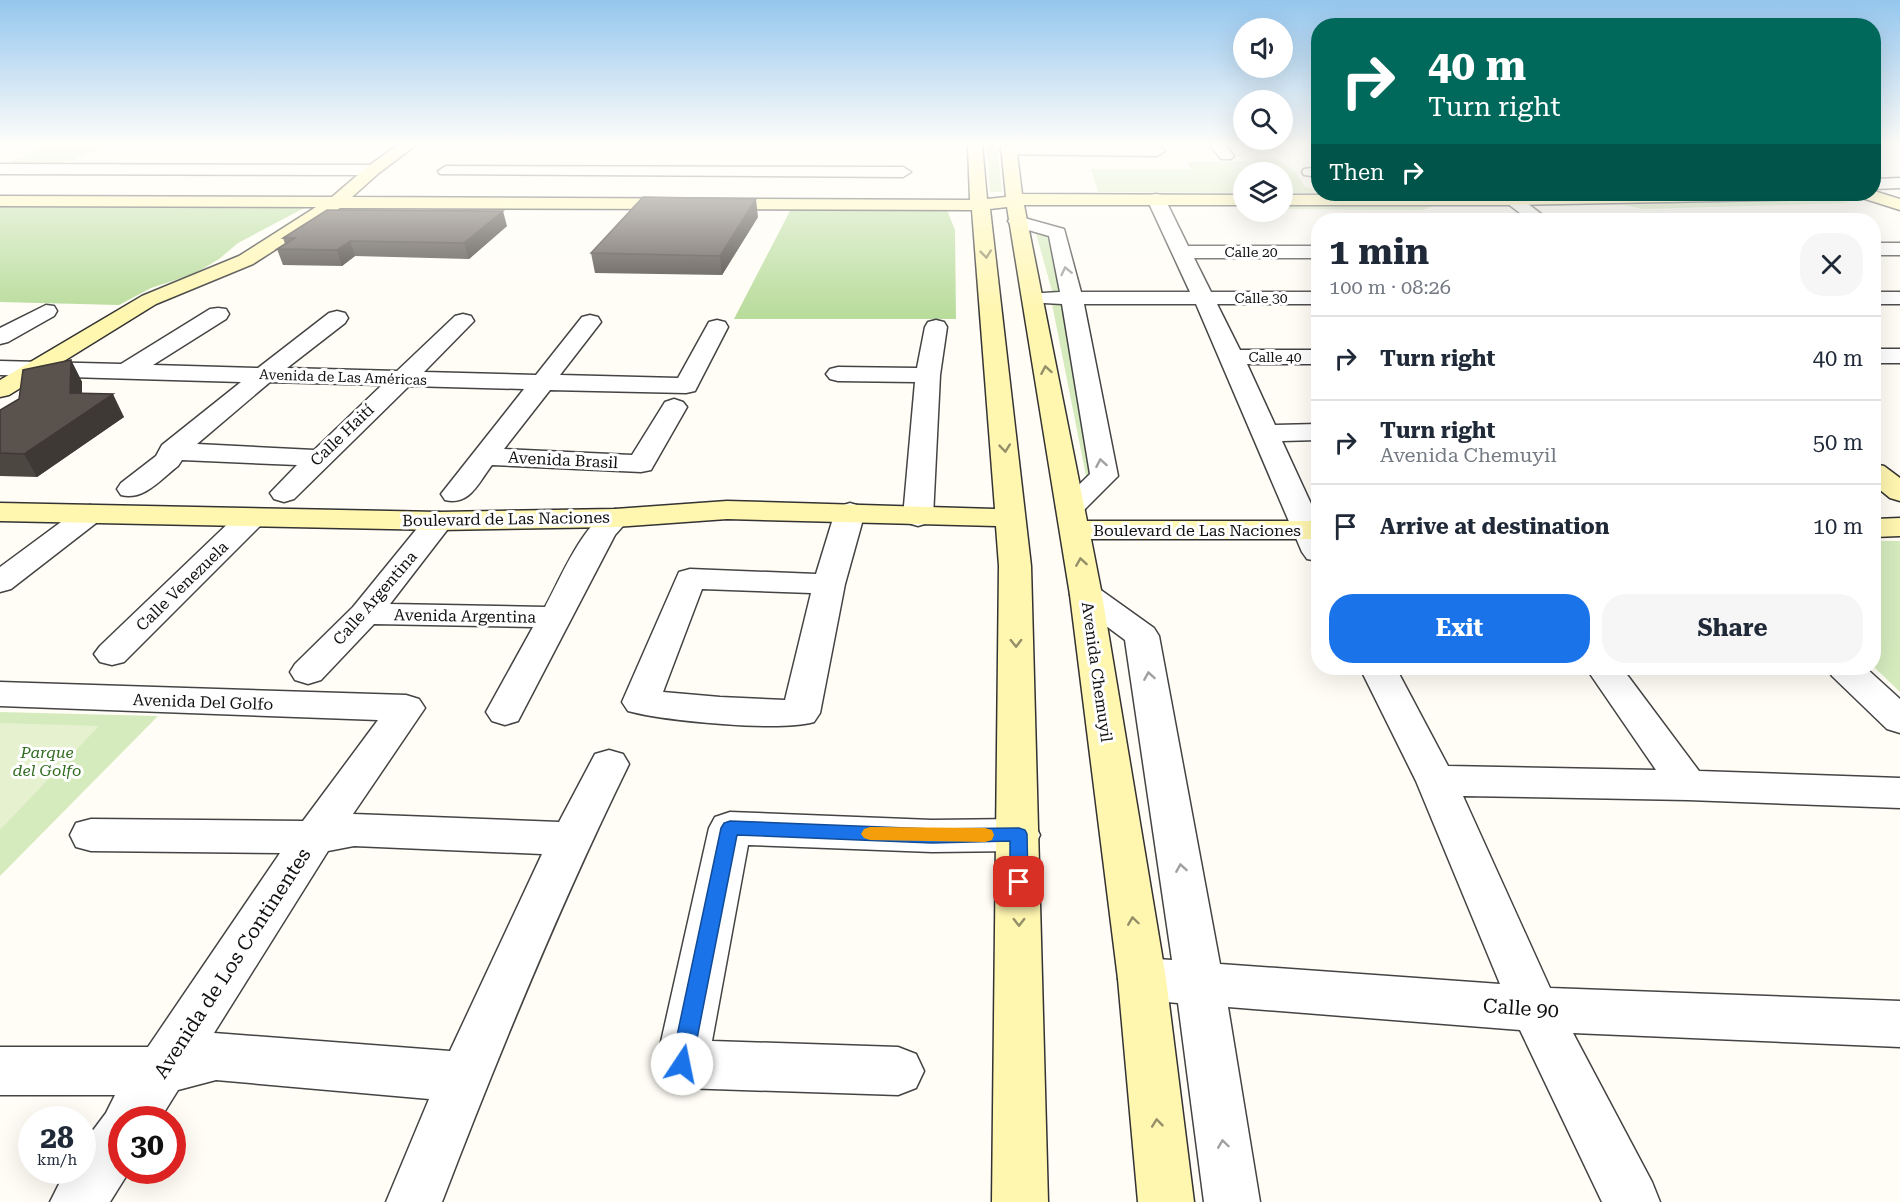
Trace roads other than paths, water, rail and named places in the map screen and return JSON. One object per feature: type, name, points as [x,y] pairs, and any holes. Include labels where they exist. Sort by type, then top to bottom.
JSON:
[{"type":"main road","points":[[0,390],[149,300],[246,260],[337,201]]},
{"type":"main road","points":[[795,201],[1005,203],[1077,201]]},
{"type":"main road","name":"Avenida Chemuyil","points":[[1005,203],[1032,298],[1086,595],[1142,979],[1166,1202]]},
{"type":"main road","name":"Avenida Chemuyil","points":[[1005,203],[1015,566],[1019,834],[1020,1202]]},
{"type":"main road","points":[[1881,477],[1900,492]]},
{"type":"main road","name":"Boulevard de Las Naciones","points":[[0,512],[251,518],[447,508],[615,518],[727,510],[1012,518]]},
{"type":"main road","name":"Boulevard de Las Naciones","points":[[1073,518],[1311,537]]},
{"type":"main road","points":[[1881,528],[1900,527]]},
{"type":"street","points":[[1157,201],[1184,252],[1311,529]]},
{"type":"street","points":[[1514,201],[1530,213]]},
{"type":"street","points":[[1005,203],[1058,233],[1104,476],[1073,518]]},
{"type":"street","points":[[1881,249],[1900,249]]},
{"type":"street","name":"Calle 20","points":[[1184,252],[1311,252]]},
{"type":"street","name":"Calle 30","points":[[1032,298],[1311,298]]},
{"type":"street","points":[[1881,298],[1900,298]]},
{"type":"street","points":[[0,337],[46,311]]},
{"type":"street","points":[[125,372],[218,314]]},
{"type":"street","points":[[131,489],[168,460],[172,451],[337,318]]},
{"type":"street","name":"Calle Haití","points":[[284,493],[462,321]]},
{"type":"street","name":"Avenida Brasil","points":[[447,508],[590,322]]},
{"type":"street","name":"Avenida Brasil","points":[[631,490],[641,464],[717,327]]},
{"type":"street","points":[[918,517],[928,375],[936,327]]},
{"type":"street","points":[[1881,356],[1900,356]]},
{"type":"street","name":"Calle 40","points":[[1232,357],[1311,357]]},
{"type":"street","name":"Avenida de Las Américas","points":[[0,368],[402,378],[428,381],[544,380],[680,396]]},
{"type":"street","points":[[838,374],[928,375]]},
{"type":"street","points":[[1266,433],[1311,432]]},
{"type":"street","points":[[172,451],[318,458]]},
{"type":"street","name":"Avenida Brasil","points":[[486,456],[641,464]]},
{"type":"street","name":"Calle Argentina","points":[[308,672],[365,614],[447,508]]},
{"type":"street","points":[[829,584],[690,579],[641,702],[720,710],[801,713],[829,584],[850,512]]},
{"type":"street","points":[[0,582],[90,514]]},
{"type":"street","name":"Calle Venezuela","points":[[112,654],[251,518]]},
{"type":"street","name":"Avenida Argentina","points":[[365,614],[469,614],[557,618],[602,531],[615,518]]},
{"type":"street","points":[[1086,595],[1142,636],[1200,985],[1232,1202]]},
{"type":"street","points":[[505,712],[557,618]]},
{"type":"street","points":[[1381,675],[1436,781],[1535,1009],[1632,1202]]},
{"type":"street","points":[[1609,675],[1688,785]]},
{"type":"street","points":[[1852,675],[1900,720]]},
{"type":"street","name":"Avenida Del Golfo","points":[[0,694],[406,708]]},
{"type":"street","name":"Avenida de Los Continentes","points":[[138,1106],[314,837],[406,708]]},
{"type":"street","points":[[414,1202],[463,1077],[570,839],[609,764]]},
{"type":"street","points":[[1436,781],[1688,785],[1900,793]]},
{"type":"street","points":[[898,1071],[682,1064],[730,828],[932,836],[1019,834]]},
{"type":"street","points":[[314,837],[354,830],[570,839]]},
{"type":"street","name":"Avenida de Los Continentes","points":[[91,835],[314,837]]},
{"type":"street","name":"Calle 90","points":[[1142,979],[1535,1009],[1900,1024]]},
{"type":"street","points":[[0,1071],[160,1071],[216,1056],[463,1077]]},
{"type":"street","points":[[78,1202],[108,1155]]},
{"type":"park label","name":"Parque del Golfo","points":[[47,761]]}]
